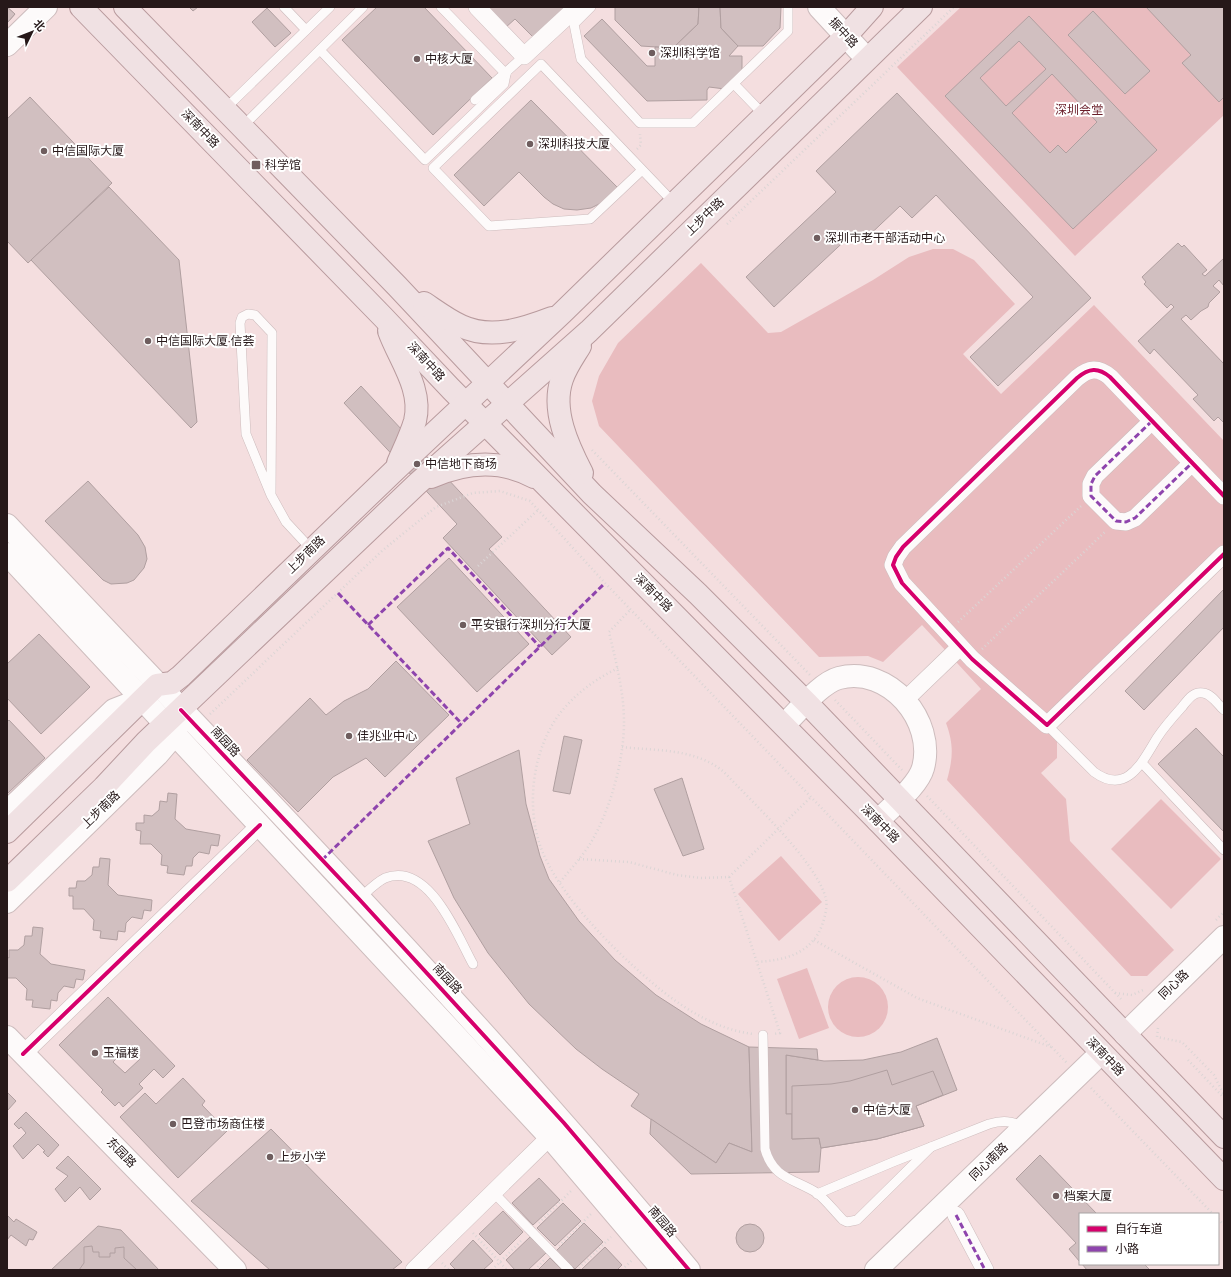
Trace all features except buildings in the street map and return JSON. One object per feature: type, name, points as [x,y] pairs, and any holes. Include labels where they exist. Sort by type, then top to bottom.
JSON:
[{"type":"main road","name":"深南中路","points":[[81,7],[466,404],[878,821],[1224,1179]]},
{"type":"main road","points":[[125,7],[397,286],[592,494],[698,594],[807,703],[1224,1137]]},
{"type":"main road","points":[[466,404],[562,313],[846,36],[872,7]]},
{"type":"main road","name":"上步中路","points":[[485,423],[589,331],[920,7]]},
{"type":"main road","points":[[397,286],[452,321],[480,332],[522,329],[562,313]]},
{"type":"main road","points":[[383,317],[410,378],[416,402],[415,419],[395,470]]},
{"type":"main road","points":[[589,331],[562,379],[559,399],[560,415],[570,451],[592,494]]},
{"type":"main road","name":"上步南路","points":[[150,692],[172,684],[181,676],[395,470],[466,404]]},
{"type":"main road","name":"上步南路","points":[[7,881],[174,723],[417,484],[485,423]]},
{"type":"main road","points":[[417,484],[435,475],[456,468],[494,464],[516,468],[525,472],[550,489]]},
{"type":"main road","points":[[7,832],[150,692]]},
{"type":"street","points":[[7,45],[46,7]]},
{"type":"street","points":[[477,7],[524,56],[576,7]]},
{"type":"street","name":"振中路","points":[[819,7],[867,59]]},
{"type":"street","points":[[1224,496],[1102,371],[1094,369],[1086,371],[902,547],[893,565],[896,573],[960,647],[1048,725],[1224,554]]},
{"type":"street","points":[[1152,421],[1095,476],[1091,484],[1091,496],[1116,521],[1126,522],[1135,518],[1192,463]]},
{"type":"street","name":"南园路","points":[[7,525],[150,692],[174,723],[260,825],[557,1130],[689,1270]]},
{"type":"street","name":"南园路","points":[[7,554],[150,692]]},
{"type":"street","points":[[905,700],[960,647]]},
{"type":"street","points":[[784,725],[832,681],[840,678],[864,678],[882,683],[905,700],[918,719],[922,729],[925,742],[923,769],[919,777],[878,821]]},
{"type":"street","name":"上步南路","points":[[7,812],[109,714],[122,705],[150,692]]},
{"type":"street","name":"南园路","points":[[174,723],[196,726],[359,899],[557,1130],[663,1270]]},
{"type":"street","name":"上步南路","points":[[7,902],[157,755],[174,723]]},
{"type":"street","points":[[23,1054],[260,825]]},
{"type":"street","name":"同心路","points":[[1125,1034],[1224,937]]},
{"type":"street","name":"东园路","points":[[7,1037],[235,1270]]},
{"type":"street","name":"同心南路","points":[[876,1270],[1101,1053]]},
{"type":"street","points":[[414,1270],[557,1130]]},
{"type":"street","points":[[956,1215],[985,1270]]},
{"type":"lane","points":[[284,7],[306,30]]},
{"type":"lane","points":[[224,109],[330,7]]},
{"type":"lane","points":[[242,127],[363,7]]},
{"type":"lane","points":[[441,7],[506,74]]},
{"type":"lane","points":[[591,7],[574,24],[581,59],[640,123],[693,123],[788,31],[788,7]]},
{"type":"lane","points":[[320,50],[333,41],[354,21]]},
{"type":"lane","points":[[320,50],[425,160],[504,84],[506,74]]},
{"type":"lane","points":[[475,100],[494,81],[506,74],[524,56]]},
{"type":"lane","points":[[642,170],[590,219],[489,226],[432,168],[541,64],[674,203]]},
{"type":"lane","points":[[734,84],[764,115]]},
{"type":"lane","points":[[271,495],[272,333],[255,315],[248,314],[242,317],[240,323],[246,434],[271,495],[286,522],[312,550]]},
{"type":"lane","points":[[1048,725],[1085,764],[1101,777],[1119,780],[1126,778],[1142,763],[1162,730],[1193,695],[1204,693],[1224,710]]},
{"type":"lane","points":[[1142,763],[1224,850]]},
{"type":"lane","points":[[359,899],[385,878],[406,876],[417,880],[437,899],[473,964]]},
{"type":"lane","points":[[763,1035],[765,1149],[767,1156],[786,1178],[817,1194],[842,1220],[852,1222],[862,1215],[931,1147]]},
{"type":"lane","points":[[817,1194],[931,1147],[997,1122],[1014,1122],[1024,1127]]},
{"type":"lane","points":[[493,1192],[569,1270]]},
{"type":"path","points":[[726,224],[954,7]]},
{"type":"path","points":[[629,156],[641,145],[640,123]]},
{"type":"path","points":[[591,448],[815,679]]},
{"type":"path","points":[[196,726],[383,550],[436,507],[473,493],[500,491],[530,502],[1017,1012],[1212,1213]]},
{"type":"path","points":[[946,632],[1091,496]]},
{"type":"path","points":[[478,566],[538,510]]},
{"type":"path","points":[[972,659],[1116,521]]},
{"type":"path","points":[[560,883],[590,844],[603,815],[615,780],[622,747],[624,722],[618,668],[609,632],[631,609]]},
{"type":"path","points":[[618,668],[601,677],[568,703],[556,719],[544,741],[537,767],[534,793],[534,821],[541,848],[560,883],[581,912],[609,943],[645,977],[685,1008],[723,1028],[763,1035],[780,1033],[729,877]]},
{"type":"path","points":[[830,695],[907,775]]},
{"type":"path","points":[[622,747],[688,754],[700,757],[713,763],[724,772],[804,858],[816,878],[826,900],[823,925],[811,945],[783,960],[758,962]]},
{"type":"path","points":[[923,791],[1121,999]]},
{"type":"path","points":[[578,859],[628,862],[677,875],[701,878],[729,877],[812,796]]},
{"type":"path","points":[[814,940],[917,998],[1052,1048]]},
{"type":"path","points":[[1115,993],[1132,995],[1144,989]]},
{"type":"path","points":[[1017,1012],[1021,1009]]},
{"type":"path","points":[[1157,1037],[1182,1042],[1214,1075],[1224,1096]]},
{"type":"path","points":[[1188,1060],[1224,1096]]},
{"type":"path","points":[[1124,1122],[1127,1119]]},
{"type":"path","points":[[535,1270],[592,1213]]},
{"type":"path","points":[[472,1233],[507,1270]]},
{"type":"path","points":[[578,1270],[612,1236]]},
{"type":"path","points":[[622,1270],[632,1259]]},
{"type":"path","points":[[442,1263],[449,1270]]},
{"type":"green space","name":"深圳会堂","points":[[961,7],[1224,7],[1224,115],[1075,256],[897,67]]},
{"type":"green space","points":[[933,249],[953,249],[974,260],[1015,304],[963,354],[1001,394],[1094,305],[1224,441],[1224,565],[1057,724],[1057,758],[1041,773],[1066,799],[1070,841],[1174,950],[1147,976],[1131,976],[947,780],[952,752],[946,723],[981,689],[922,625],[883,662],[868,656],[819,657],[599,426],[592,401],[599,376],[618,343],[701,263],[768,333],[781,332],[873,280],[909,257]]},
{"type":"green space","points":[[1161,799],[1221,859],[1171,909],[1111,849]]},
{"type":"green space","points":[[781,856],[822,902],[779,941],[738,894]]},
{"type":"green space","points":[[807,968],[829,1028],[799,1039],[777,979]]},
{"type":"green space","points":[[858,977],[874,982],[879,986],[883,991],[888,1007],[883,1023],[879,1028],[874,1032],[858,1037],[842,1032],[837,1028],[833,1023],[828,1007],[833,991],[837,986],[842,982]]},
{"type":"marked path","points":[[1152,421],[1095,476],[1091,484],[1091,496],[1116,521],[1126,522],[1135,518],[1192,463]]},
{"type":"marked path","points":[[368,625],[448,548],[540,647]]},
{"type":"marked path","points":[[322,860],[605,583]]},
{"type":"marked path","points":[[338,593],[462,724]]},
{"type":"marked path","points":[[956,1215],[985,1270]]},
{"type":"cycle path","points":[[1224,496],[1110,377],[1097,370],[1094,370],[1086,372],[1077,378],[903,547],[896,557],[893,565],[902,583],[972,659],[1047,725],[1224,554]]},
{"type":"cycle path","points":[[181,710],[359,899],[564,1123],[689,1270]]},
{"type":"cycle path","points":[[23,1054],[260,825]]},
{"type":"place","name":"深圳科学馆","points":[[652,53]]},
{"type":"place","name":"中核大厦","points":[[417,59]]},
{"type":"place","name":"深圳科技大厦","points":[[530,144]]},
{"type":"place","name":"中信国际大厦","points":[[44,151]]},
{"type":"place","name":"科学馆","points":[[256,165]]},
{"type":"place","name":"深圳市老干部活动中心","points":[[817,238]]},
{"type":"place","name":"中信国际大厦·信荟","points":[[148,341]]},
{"type":"place","name":"中信地下商场","points":[[417,464]]},
{"type":"place","name":"平安银行深圳分行大厦","points":[[463,625]]},
{"type":"place","name":"佳兆业中心","points":[[349,736]]},
{"type":"place","name":"玉福楼","points":[[95,1053]]},
{"type":"place","name":"中信大厦","points":[[855,1110]]},
{"type":"place","name":"巴登市场商住楼","points":[[173,1124]]},
{"type":"place","name":"上步小学","points":[[270,1157]]},
{"type":"place","name":"档案大厦","points":[[1056,1196]]}]
